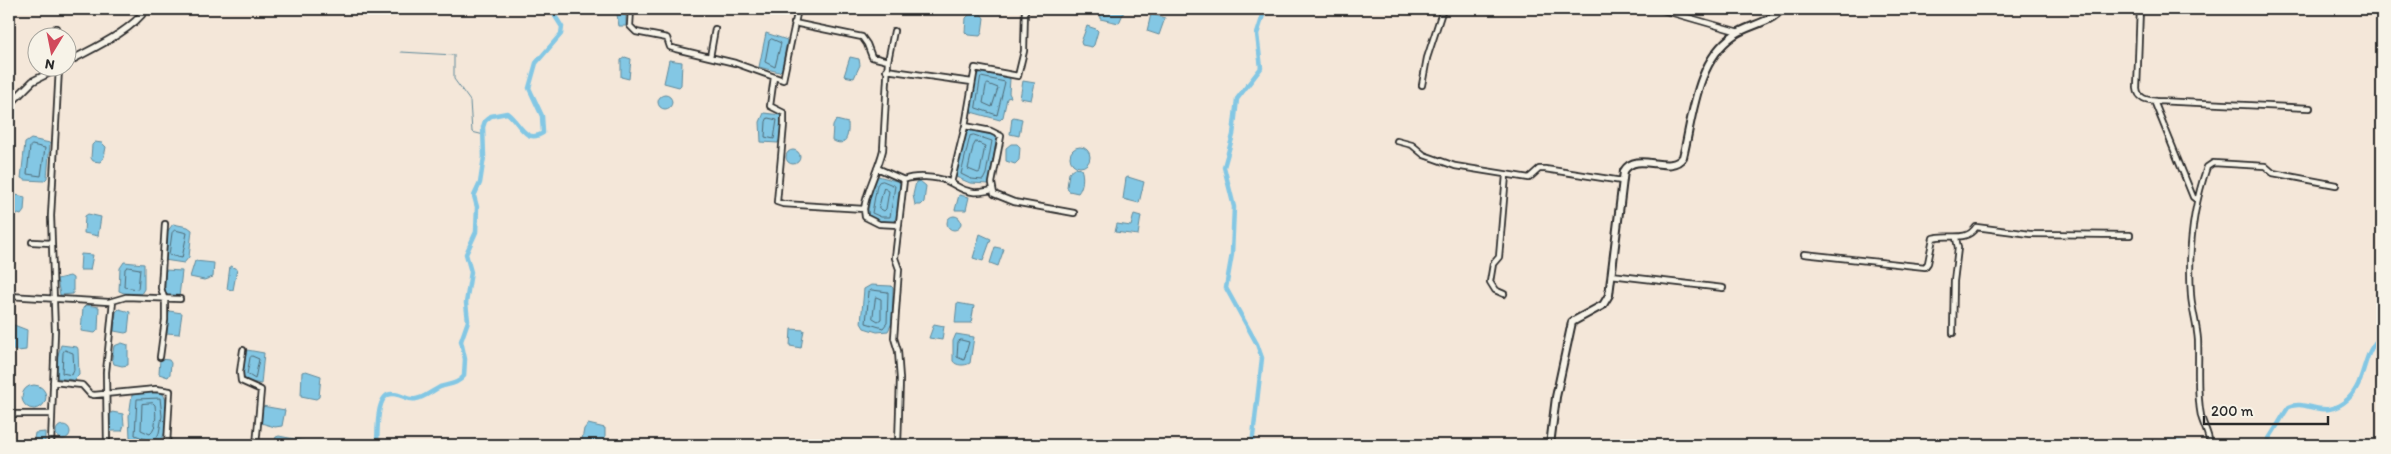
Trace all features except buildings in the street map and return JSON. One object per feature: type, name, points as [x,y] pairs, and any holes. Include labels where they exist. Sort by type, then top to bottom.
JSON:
[{"type":"main road","points":[[1550,445],[1556,396],[1572,322],[1604,305],[1609,296],[1622,181],[1626,168],[1632,164],[1672,164],[1680,162],[1683,157],[1690,116],[1703,78],[1717,51],[1739,32],[1770,18],[1781,9]]},
{"type":"street","points":[[78,56],[124,29],[142,15],[146,9]]},
{"type":"street","points":[[631,9],[629,20],[632,29],[667,38],[670,47],[735,63],[783,80],[798,9]]},
{"type":"street","points":[[951,183],[965,126],[975,68],[1018,76],[1025,43],[1025,9]]},
{"type":"street","points":[[1422,85],[1427,58],[1443,9]]},
{"type":"street","points":[[1659,9],[1739,32]]},
{"type":"street","points":[[2140,9],[2137,91],[2142,98],[2154,101],[2310,108]]},
{"type":"street","points":[[794,23],[862,37],[872,57],[888,61]]},
{"type":"street","points":[[710,57],[715,29]]},
{"type":"street","points":[[894,31],[887,70],[883,150],[878,168],[870,184],[864,209],[865,217],[874,223],[899,225]]},
{"type":"street","points":[[887,70],[972,82]]},
{"type":"street","points":[[774,77],[770,106],[784,113],[777,202],[783,204],[864,209]]},
{"type":"street","points":[[9,105],[33,81],[39,78]]},
{"type":"street","points":[[52,445],[54,300],[50,243],[51,188],[58,78]]},
{"type":"street","points":[[2154,101],[2193,197],[2197,200]]},
{"type":"street","points":[[965,126],[991,131],[1001,136],[993,190]]},
{"type":"street","points":[[1397,141],[1412,146],[1424,155],[1455,166],[1529,178],[1539,169],[1544,169],[1622,181]]},
{"type":"street","points":[[2210,445],[2201,416],[2198,338],[2191,294],[2192,245],[2197,200],[2207,167],[2213,163],[2265,166],[2273,173],[2336,184]]},
{"type":"street","points":[[878,168],[904,180]]},
{"type":"street","points":[[1504,294],[1495,290],[1490,282],[1493,264],[1499,256],[1506,175]]},
{"type":"street","points":[[904,180],[910,177],[933,178],[951,183],[956,188],[973,192],[993,190]]},
{"type":"street","points":[[898,445],[900,379],[898,351],[894,338],[899,269],[895,258],[904,180]]},
{"type":"street","points":[[993,190],[1000,197],[1014,202],[1074,214]]},
{"type":"street","points":[[160,357],[165,320],[164,298],[161,288],[165,224]]},
{"type":"street","points":[[1804,254],[1925,267],[1928,263],[1933,238],[1956,238],[1970,235],[1976,227],[1980,226],[2030,234],[2130,235]]},
{"type":"street","points":[[1953,333],[1954,281],[1958,248],[1956,238]]},
{"type":"street","points":[[32,242],[50,243]]},
{"type":"street","points":[[1611,275],[1723,288]]},
{"type":"street","points":[[9,296],[54,300],[113,301],[119,297],[180,299]]},
{"type":"street","points":[[106,445],[108,394],[106,372],[113,301]]},
{"type":"street","points":[[244,350],[240,372],[241,381],[261,390],[256,445]]},
{"type":"street","points":[[53,382],[82,385],[90,394],[156,389],[170,391],[167,445]]},
{"type":"street","points":[[9,414],[51,414]]},
{"type":"water","points":[[616,9],[626,9],[626,26],[619,26]]},
{"type":"water","points":[[1101,9],[1125,9],[1119,23],[1100,19]]},
{"type":"water","points":[[971,13],[981,14],[984,18],[980,36],[968,35],[965,32],[966,18]]},
{"type":"water","points":[[1151,14],[1165,18],[1159,35],[1147,31]]},
{"type":"water","points":[[1087,26],[1098,31],[1092,47],[1082,45],[1081,42]]},
{"type":"water","points":[[766,33],[787,40],[782,69],[779,72],[759,67]]},
{"type":"water","points":[[625,57],[631,59],[629,79],[621,77],[621,60]]},
{"type":"water","points":[[850,57],[859,59],[860,65],[854,78],[844,76]]},
{"type":"water","points":[[669,60],[682,62],[681,85],[679,87],[664,83]]},
{"type":"water","points":[[980,71],[1007,76],[1010,79],[1009,93],[1011,97],[1007,98],[1003,117],[1000,120],[971,112],[976,77]]},
{"type":"water","points":[[1023,81],[1035,83],[1031,100],[1020,98]]},
{"type":"water","points":[[662,95],[668,95],[672,102],[668,109],[662,109],[658,105],[658,99]]},
{"type":"water","points":[[764,113],[781,115],[780,139],[778,143],[761,142],[760,122]]},
{"type":"water","points":[[1012,118],[1022,119],[1019,136],[1010,134]]},
{"type":"water","points":[[836,120],[848,123],[846,139],[841,143],[832,140],[833,126]]},
{"type":"water","points":[[968,130],[997,136],[989,184],[970,183],[956,177],[962,144]]},
{"type":"water","points":[[31,139],[50,143],[47,178],[44,181],[21,178],[25,143]]},
{"type":"water","points":[[95,142],[102,143],[106,147],[104,157],[100,162],[93,161],[91,158],[92,145]]},
{"type":"water","points":[[1011,144],[1017,144],[1020,147],[1019,160],[1015,164],[1006,161],[1006,148]]},
{"type":"water","points":[[1080,147],[1087,150],[1090,157],[1087,164],[1080,167],[1073,164],[1070,157],[1073,150]]},
{"type":"water","points":[[790,150],[796,150],[800,157],[796,164],[790,164],[786,160],[786,154]]},
{"type":"water","points":[[1075,168],[1081,169],[1082,175],[1082,185],[1078,193],[1069,191],[1067,187],[1069,173]]},
{"type":"water","points":[[878,176],[900,182],[896,218],[893,222],[881,222],[867,217],[872,184]]},
{"type":"water","points":[[1126,178],[1144,182],[1139,203],[1123,199]]},
{"type":"water","points":[[920,181],[926,186],[924,202],[921,205],[915,205],[913,195],[916,182]]},
{"type":"water","points":[[16,195],[25,197],[24,211],[21,215],[12,212]]},
{"type":"water","points":[[959,195],[969,197],[966,210],[955,210]]},
{"type":"water","points":[[88,214],[101,217],[98,236],[84,233],[85,216]]},
{"type":"water","points":[[1134,214],[1141,216],[1138,235],[1115,232],[1117,224],[1131,226]]},
{"type":"water","points":[[951,216],[957,216],[961,223],[957,230],[951,230],[947,226],[947,220]]},
{"type":"water","points":[[173,224],[188,227],[192,230],[189,257],[184,263],[164,260],[167,232]]},
{"type":"water","points":[[980,234],[991,239],[983,261],[973,258]]},
{"type":"water","points":[[995,247],[1004,249],[998,266],[990,263]]},
{"type":"water","points":[[81,254],[93,255],[90,270],[80,270]]},
{"type":"water","points":[[195,261],[214,263],[213,277],[204,280],[190,277]]},
{"type":"water","points":[[124,262],[144,264],[144,289],[141,294],[119,291],[120,268]]},
{"type":"water","points":[[230,266],[237,269],[233,290],[227,289]]},
{"type":"water","points":[[165,270],[182,271],[179,297],[165,295]]},
{"type":"water","points":[[70,276],[73,278],[73,294],[60,295],[57,279]]},
{"type":"water","points":[[871,285],[891,286],[893,288],[892,323],[888,331],[877,332],[864,328],[861,323],[864,289]]},
{"type":"water","points":[[957,303],[974,306],[971,323],[955,323]]},
{"type":"water","points":[[86,305],[99,307],[98,330],[95,333],[81,331],[83,308]]},
{"type":"water","points":[[119,309],[130,312],[128,332],[125,333],[114,331],[116,312]]},
{"type":"water","points":[[169,311],[182,313],[179,334],[167,333]]},
{"type":"water","points":[[934,324],[944,326],[942,340],[929,338]]},
{"type":"water","points":[[14,325],[27,330],[26,350],[9,349],[9,326]]},
{"type":"water","points":[[791,329],[804,330],[801,348],[790,346]]},
{"type":"water","points":[[956,334],[974,337],[970,363],[968,364],[958,365],[953,361],[953,341]]},
{"type":"water","points":[[122,343],[128,345],[128,365],[122,366],[114,364],[112,358],[114,346]]},
{"type":"water","points":[[61,345],[77,347],[78,349],[79,375],[74,380],[57,378],[57,358]]},
{"type":"water","points":[[247,350],[264,353],[261,384],[243,380],[241,376]]},
{"type":"water","points":[[160,359],[169,360],[171,363],[168,377],[159,374]]},
{"type":"water","points":[[306,371],[321,376],[319,397],[316,399],[301,396],[302,372]]},
{"type":"water","points":[[34,385],[42,389],[46,397],[42,405],[34,409],[26,405],[22,397],[26,389]]},
{"type":"water","points":[[149,392],[163,394],[166,399],[168,414],[166,429],[160,441],[155,445],[138,442],[130,437],[129,416],[132,395]]},
{"type":"water","points":[[262,406],[285,410],[282,426],[275,427],[261,423]]},
{"type":"water","points":[[112,412],[123,414],[124,425],[122,431],[110,431],[109,416]]},
{"type":"water","points":[[588,424],[605,428],[605,445],[581,445],[584,429]]},
{"type":"water","points":[[60,425],[66,425],[70,432],[66,439],[60,439],[56,435],[56,429]]},
{"type":"water","points":[[45,432],[45,445],[33,445],[35,433]]},
{"type":"water","points":[[276,437],[304,441],[306,445],[273,445]]},
{"type":"waterway","points":[[377,445],[380,406],[387,395],[396,394],[410,399],[419,398],[440,387],[456,382],[464,376],[465,359],[461,341],[468,321],[466,303],[471,272],[466,254],[476,232],[477,207],[474,196],[480,183],[484,157],[483,127],[485,121],[491,116],[507,113],[527,134],[537,136],[543,133],[542,116],[529,88],[536,63],[561,34],[562,27],[555,16],[554,9]]},
{"type":"waterway","points":[[1252,445],[1262,358],[1257,344],[1226,288],[1232,254],[1234,207],[1224,167],[1233,135],[1237,99],[1261,68],[1257,34],[1265,9]]},
{"type":"waterway","points":[[401,52],[454,55],[454,79],[470,101],[472,132],[484,135]]},
{"type":"waterway","points":[[2264,445],[2289,407],[2302,405],[2331,409],[2348,399],[2358,384],[2370,350],[2382,336]]},
{"type":"waterway","points":[[2159,445],[2169,441],[2191,445]]}]
